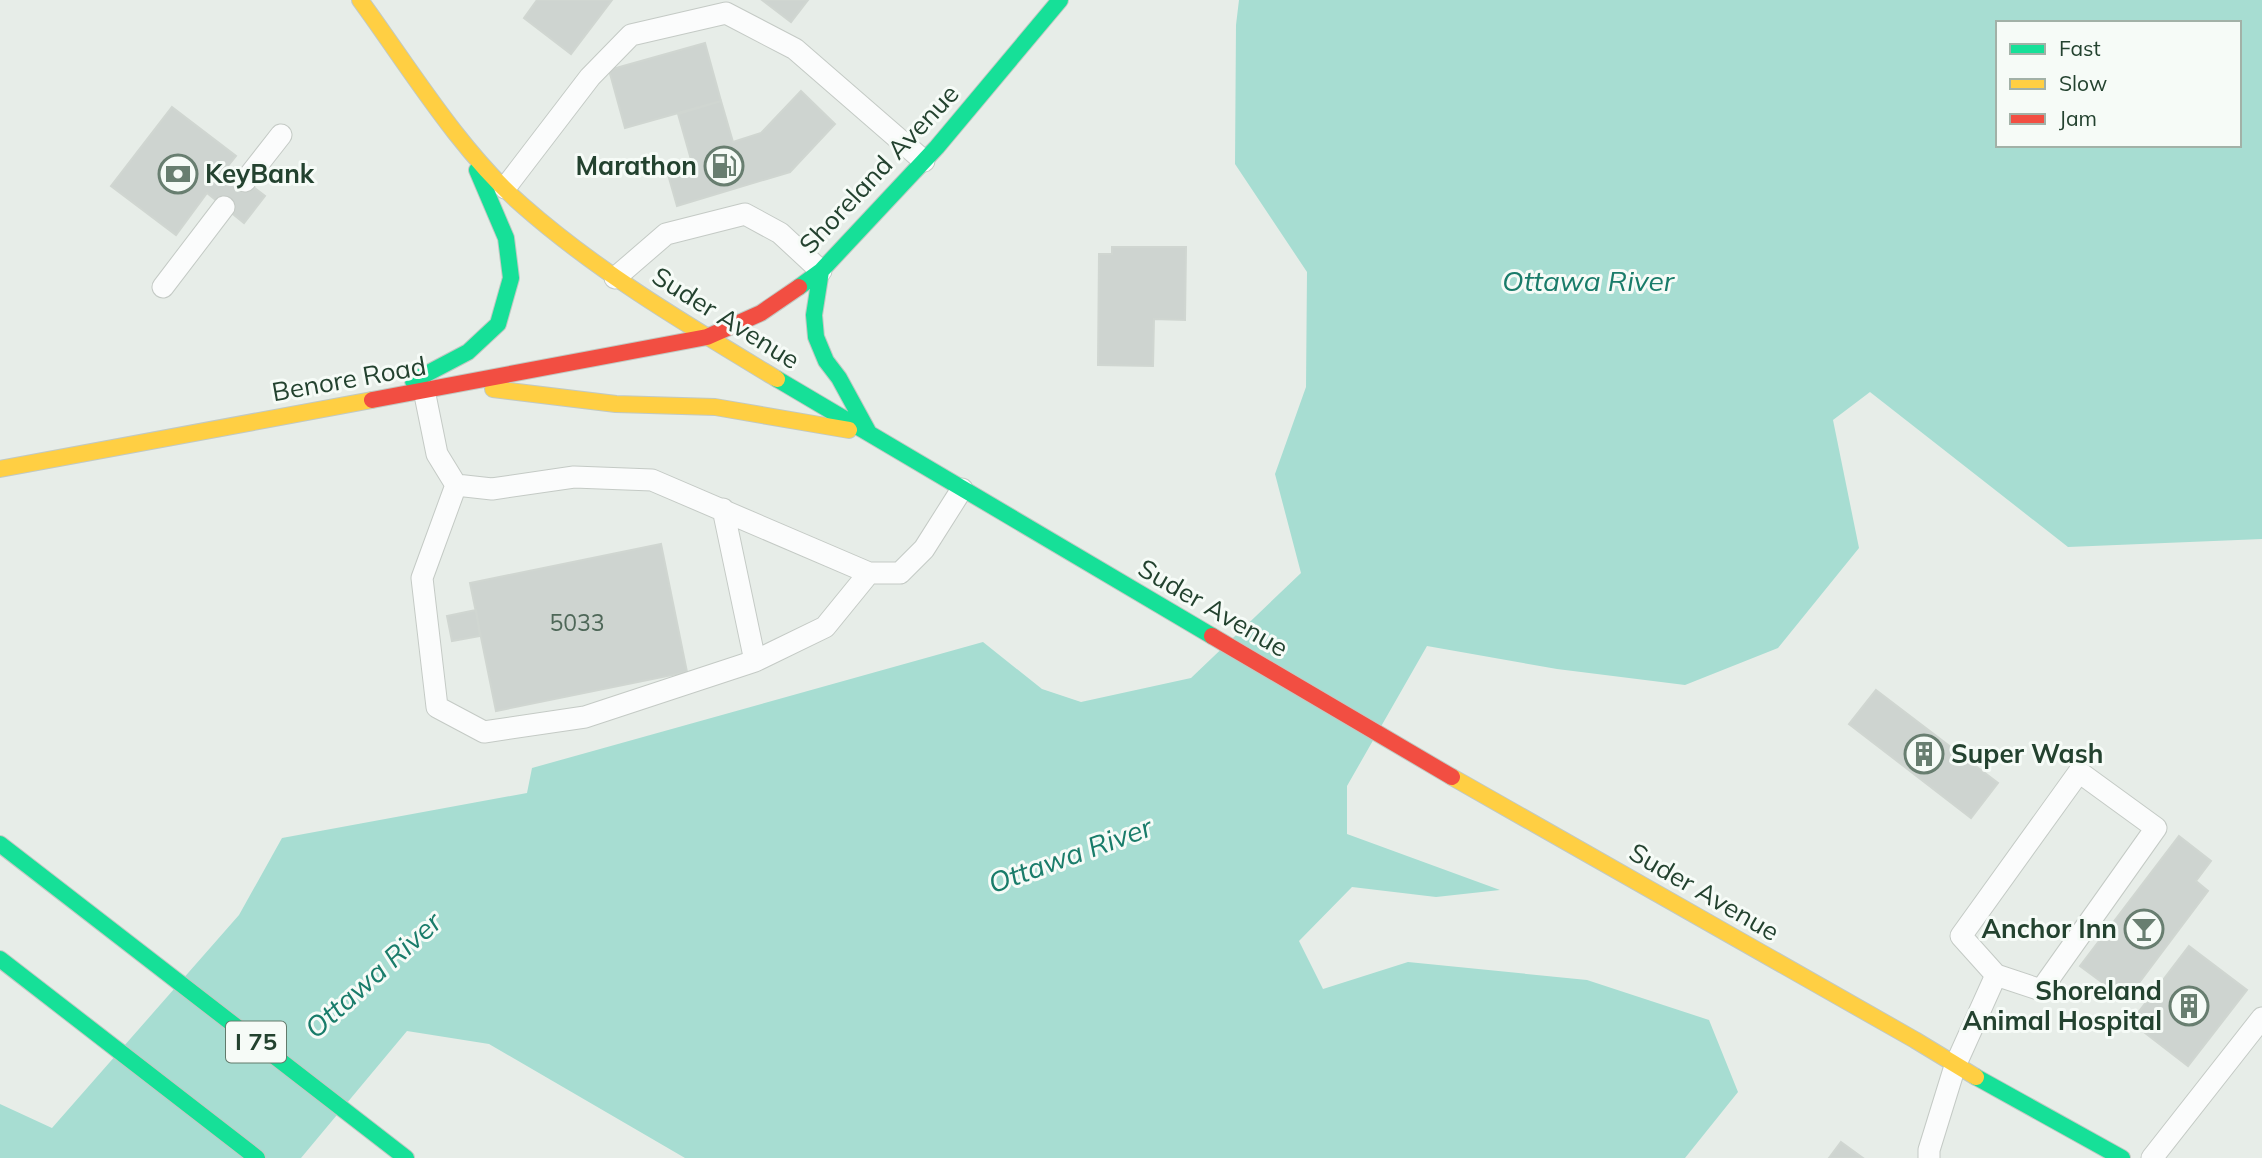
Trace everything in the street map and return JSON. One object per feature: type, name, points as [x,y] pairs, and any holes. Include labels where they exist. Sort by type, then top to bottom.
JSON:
[{"type":"main road","name":"Suder Avenue","points":[[360,0],[468,148],[521,204],[615,278],[707,337],[1412,754],[1914,1040],[1955,1066],[2122,1158]]},
{"type":"main road","name":"Shoreland Avenue","points":[[707,337],[761,313],[821,271],[924,161],[1060,0]]},
{"type":"main road","points":[[383,397],[468,352],[498,324],[510,278],[506,237],[468,148]]},
{"type":"main road","points":[[821,271],[814,315],[816,337],[826,361],[839,378],[869,433]]},
{"type":"main road","name":"Benore Road","points":[[0,469],[707,337]]},
{"type":"main road","points":[[456,384],[617,404],[715,407],[869,433]]},
{"type":"main road","name":"I 75","points":[[0,844],[406,1158]]},
{"type":"main road","points":[[0,959],[257,1158]]},
{"type":"lane","points":[[505,188],[590,77],[631,35],[726,13],[795,49],[924,161]]},
{"type":"lane","points":[[245,181],[281,135]]},
{"type":"lane","points":[[163,287],[224,207]]},
{"type":"lane","points":[[615,278],[666,234],[745,214],[780,233],[821,271]]},
{"type":"lane","points":[[424,390],[437,454],[456,485]]},
{"type":"lane","points":[[456,485],[492,489],[574,477],[652,480],[869,573],[900,573],[925,549],[962,489]]},
{"type":"lane","points":[[456,485],[422,578],[437,707],[484,732],[584,717],[755,661],[825,627],[869,573]]},
{"type":"lane","points":[[723,509],[755,661]]},
{"type":"lane","points":[[2079,772],[2156,828],[2041,990],[1996,975],[1961,936],[2079,772]]},
{"type":"lane","points":[[1928,1158],[1955,1066],[1996,975]]},
{"type":"lane","points":[[2152,1158],[2262,1018]]},
{"type":"water","name":"Ottawa River","points":[[1239,0],[2262,0],[2262,539],[2068,547],[1870,392],[1833,420],[1859,548],[1778,648],[1685,685],[1557,669],[1427,646],[1347,786],[1347,834],[1500,890],[1436,897],[1352,887],[1299,941],[1323,989],[1408,962],[1587,980],[1709,1020],[1738,1092],[1685,1158],[685,1158],[489,1044],[407,1031],[301,1158],[0,1158],[0,1104],[52,1128],[239,915],[282,838],[527,793],[532,768],[983,642],[1042,689],[1081,702],[1191,678],[1301,573],[1275,474],[1306,387],[1307,272],[1235,164],[1236,25]]},
{"type":"building","points":[[537,0],[612,0],[571,54],[524,18]]},
{"type":"building","points":[[762,0],[808,0],[791,22]]},
{"type":"building","points":[[705,43],[721,101],[625,128],[609,70]]},
{"type":"building","points":[[801,91],[835,124],[790,172],[677,206],[667,171],[692,163],[678,114],[721,101],[733,142],[761,133]]},
{"type":"building","name":"KeyBank","points":[[172,107],[236,156],[227,167],[265,196],[244,223],[207,193],[176,235],[111,186]]},
{"type":"building","points":[[1112,247],[1186,247],[1185,320],[1154,319],[1153,366],[1098,365],[1099,254],[1112,254]]},
{"type":"building","points":[[661,544],[687,672],[496,711],[470,583]]},
{"type":"building","points":[[476,610],[480,636],[452,641],[447,616]]},
{"type":"building","name":"Super Wash","points":[[1876,690],[1998,783],[1971,818],[1849,724]]},
{"type":"building","name":"Anchor Inn","points":[[2179,836],[2211,861],[2196,881],[2208,891],[2126,1000],[2080,966]]},
{"type":"building","name":"Shoreland Animal Hospital","points":[[2189,946],[2247,990],[2188,1066],[2131,1022]]},
{"type":"building","points":[[1841,1142],[1863,1158],[1829,1158]]},
{"type":"traffic: fast","points":[[799,287],[821,271],[937,147],[1060,0]]},
{"type":"traffic: fast","points":[[413,381],[468,352],[498,324],[511,278],[506,238],[477,170]]},
{"type":"traffic: fast","points":[[821,271],[814,315],[816,337],[826,361],[839,378],[869,433]]},
{"type":"traffic: fast","points":[[777,379],[1212,636]]},
{"type":"traffic: fast","points":[[0,844],[406,1158]]},
{"type":"traffic: fast","points":[[0,959],[257,1158]]},
{"type":"traffic: fast","points":[[1976,1077],[2122,1158]]},
{"type":"traffic: slow","points":[[360,0],[456,134],[522,205],[613,276],[777,379]]},
{"type":"traffic: slow","points":[[493,389],[616,404],[715,407],[849,430]]},
{"type":"traffic: slow","points":[[0,469],[372,400]]},
{"type":"traffic: slow","points":[[1452,777],[1976,1077]]},
{"type":"traffic: jam","points":[[372,400],[707,337],[761,313],[799,287]]},
{"type":"traffic: jam","points":[[1212,636],[1452,777]]},
{"type":"place","name":"Marathon","points":[[724,166]]},
{"type":"place","name":"KeyBank","points":[[178,174]]},
{"type":"place","name":"Super Wash","points":[[1924,754]]},
{"type":"place","name":"Anchor Inn","points":[[2144,929]]},
{"type":"place","name":"Shoreland Animal Hospital","points":[[2189,1006]]}]
